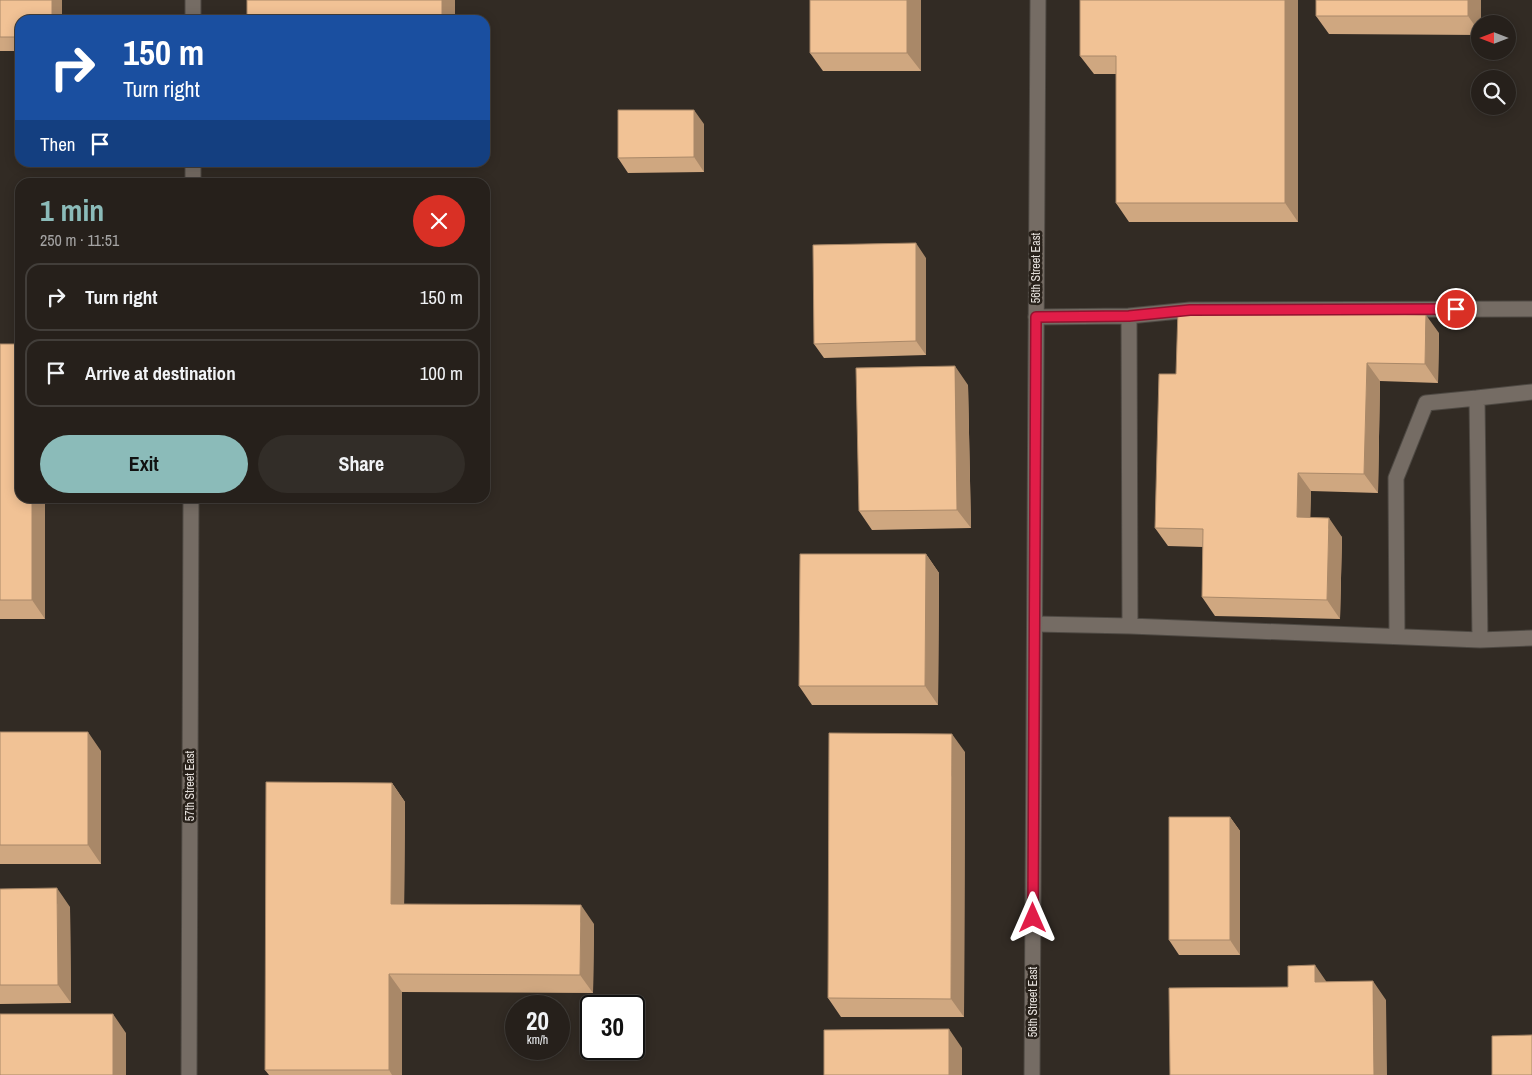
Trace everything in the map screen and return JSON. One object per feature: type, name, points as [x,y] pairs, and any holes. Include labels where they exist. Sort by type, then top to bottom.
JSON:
[{"type":"street","points":[[193,0],[193,15]]},
{"type":"street","name":"56th Street East","points":[[1032,1075],[1038,0]]},
{"type":"street","points":[[1036,317],[1129,316],[1190,310],[1532,309]]},
{"type":"street","points":[[1129,316],[1130,626]]},
{"type":"street","points":[[1397,636],[1396,478],[1426,403],[1532,392]]},
{"type":"street","points":[[1477,398],[1480,640]]},
{"type":"street","name":"57th Street East","points":[[189,1075],[191,503]]},
{"type":"street","points":[[1035,624],[1480,640],[1532,638]]},
{"type":"building","points":[[0,0],[52,0],[52,15],[15,15],[15,37],[0,37]]},
{"type":"building","points":[[247,0],[442,0],[442,15],[247,15]]},
{"type":"building","points":[[810,0],[907,0],[907,53],[810,53]]},
{"type":"building","points":[[1080,0],[1285,0],[1285,203],[1116,203],[1116,56],[1080,56]]},
{"type":"building","points":[[1316,0],[1468,0],[1468,16],[1316,16]]},
{"type":"building","points":[[618,110],[694,110],[694,157],[618,158]]},
{"type":"building","points":[[916,243],[916,341],[814,344],[813,245]]},
{"type":"building","points":[[1178,309],[1426,315],[1425,364],[1367,363],[1364,474],[1298,473],[1297,517],[1329,518],[1327,600],[1202,597],[1203,529],[1155,528],[1159,374],[1176,374]]},
{"type":"building","points":[[0,344],[15,344],[15,503],[32,503],[32,600],[0,600]]},
{"type":"building","points":[[955,366],[957,510],[859,511],[856,368]]},
{"type":"building","points":[[800,554],[926,554],[925,686],[799,686]]},
{"type":"building","points":[[0,732],[88,732],[88,845],[0,845]]},
{"type":"building","points":[[829,733],[952,734],[951,999],[828,998]]},
{"type":"building","points":[[266,782],[392,783],[391,904],[581,905],[580,975],[389,974],[389,1070],[265,1070]]},
{"type":"building","points":[[1169,817],[1230,817],[1230,940],[1169,940]]},
{"type":"building","points":[[57,888],[58,985],[0,985],[0,889]]},
{"type":"building","points":[[1315,965],[1315,982],[1373,981],[1374,1075],[1170,1075],[1169,988],[1288,987],[1288,966]]},
{"type":"building","points":[[0,1014],[113,1014],[113,1075],[0,1075]]},
{"type":"building","points":[[949,1029],[949,1075],[824,1075],[824,1030]]},
{"type":"building","points":[[1532,1035],[1532,1075],[1492,1075],[1492,1036]]},
{"type":"route","points":[[1033,918],[1036,317],[1129,316],[1190,310],[1456,309]]}]
